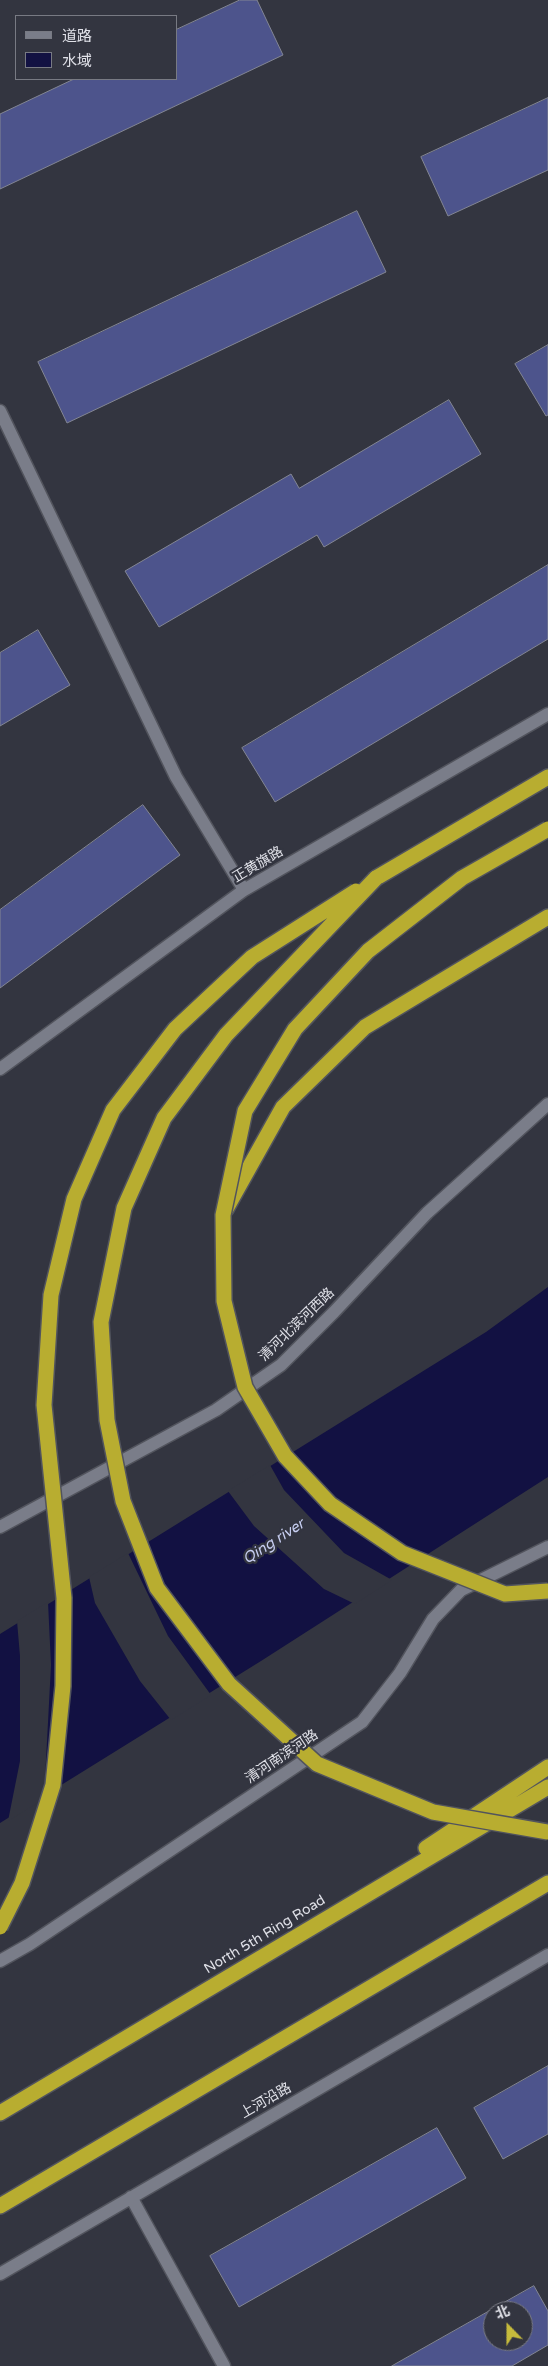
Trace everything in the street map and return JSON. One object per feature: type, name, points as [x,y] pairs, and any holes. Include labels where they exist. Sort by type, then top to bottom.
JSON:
[{"type":"highway","points":[[0,1927],[22,1883],[53,1785],[61,1706],[64,1598],[44,1405],[51,1295],[74,1199],[113,1110],[175,1029],[252,956],[376,878],[548,777]]},
{"type":"highway","points":[[548,829],[462,878],[368,951],[295,1029],[245,1111],[223,1215],[224,1302],[245,1387],[285,1456],[330,1504],[402,1553],[505,1594],[548,1591]]},
{"type":"highway","points":[[376,878],[226,1035],[164,1118],[124,1208],[101,1322],[107,1420],[123,1501],[158,1588],[229,1684],[317,1764],[433,1812],[548,1832]]},
{"type":"highway","points":[[223,1215],[283,1107],[366,1027],[548,917]]},
{"type":"highway","points":[[276,1948],[548,1767]]},
{"type":"highway","name":"North 5th Ring Road","points":[[0,2113],[548,1787]]},
{"type":"highway","points":[[0,2206],[548,1882]]},
{"type":"street","points":[[0,411],[176,777],[244,890]]},
{"type":"street","name":"正黄旗路","points":[[0,1069],[244,890],[548,714]]},
{"type":"street","name":"清河北滨河西路","points":[[0,1527],[216,1410],[281,1364],[334,1312],[428,1213],[548,1104]]},
{"type":"street","name":"清河南滨河路","points":[[0,1961],[30,1944],[362,1722],[400,1673],[432,1619],[461,1590],[548,1547]]},
{"type":"street","name":"上河沿路","points":[[0,2274],[548,1955]]},
{"type":"street","points":[[131,2197],[224,2366]]},
{"type":"water","name":"Qing river","points":[[548,1287],[548,1477],[261,1661],[0,1823],[0,1634],[486,1332]]},
{"type":"pier","points":[[270,1465],[284,1490],[344,1553],[392,1580],[355,1604],[324,1589],[254,1526],[228,1491]]},
{"type":"pier","points":[[128,1553],[168,1636],[211,1695],[171,1720],[140,1681],[95,1603],[89,1577]]},
{"type":"pier","points":[[48,1602],[51,1665],[44,1799],[8,1821],[20,1761],[20,1656],[17,1621]]},
{"type":"building","points":[[240,0],[257,0],[283,55],[0,189],[0,114],[72,80],[178,80],[178,29]]},
{"type":"building","points":[[548,98],[548,170],[448,216],[421,157]]},
{"type":"building","points":[[357,211],[386,272],[67,423],[38,362]]},
{"type":"building","points":[[548,345],[548,415],[546,416],[515,364]]},
{"type":"building","points":[[449,400],[481,454],[324,547],[317,535],[159,627],[125,571],[291,474],[299,488]]},
{"type":"building","points":[[548,565],[548,639],[275,802],[242,748]]},
{"type":"building","points":[[38,630],[70,685],[0,726],[0,653]]},
{"type":"building","points":[[143,805],[180,855],[0,988],[0,910]]},
{"type":"building","points":[[548,2066],[548,2134],[503,2159],[474,2108]]},
{"type":"building","points":[[437,2128],[466,2178],[239,2307],[210,2256]]},
{"type":"building","points":[[534,2286],[548,2311],[548,2345],[512,2366],[392,2366],[483,2315],[483,2351],[533,2351],[533,2301],[507,2301]]}]
